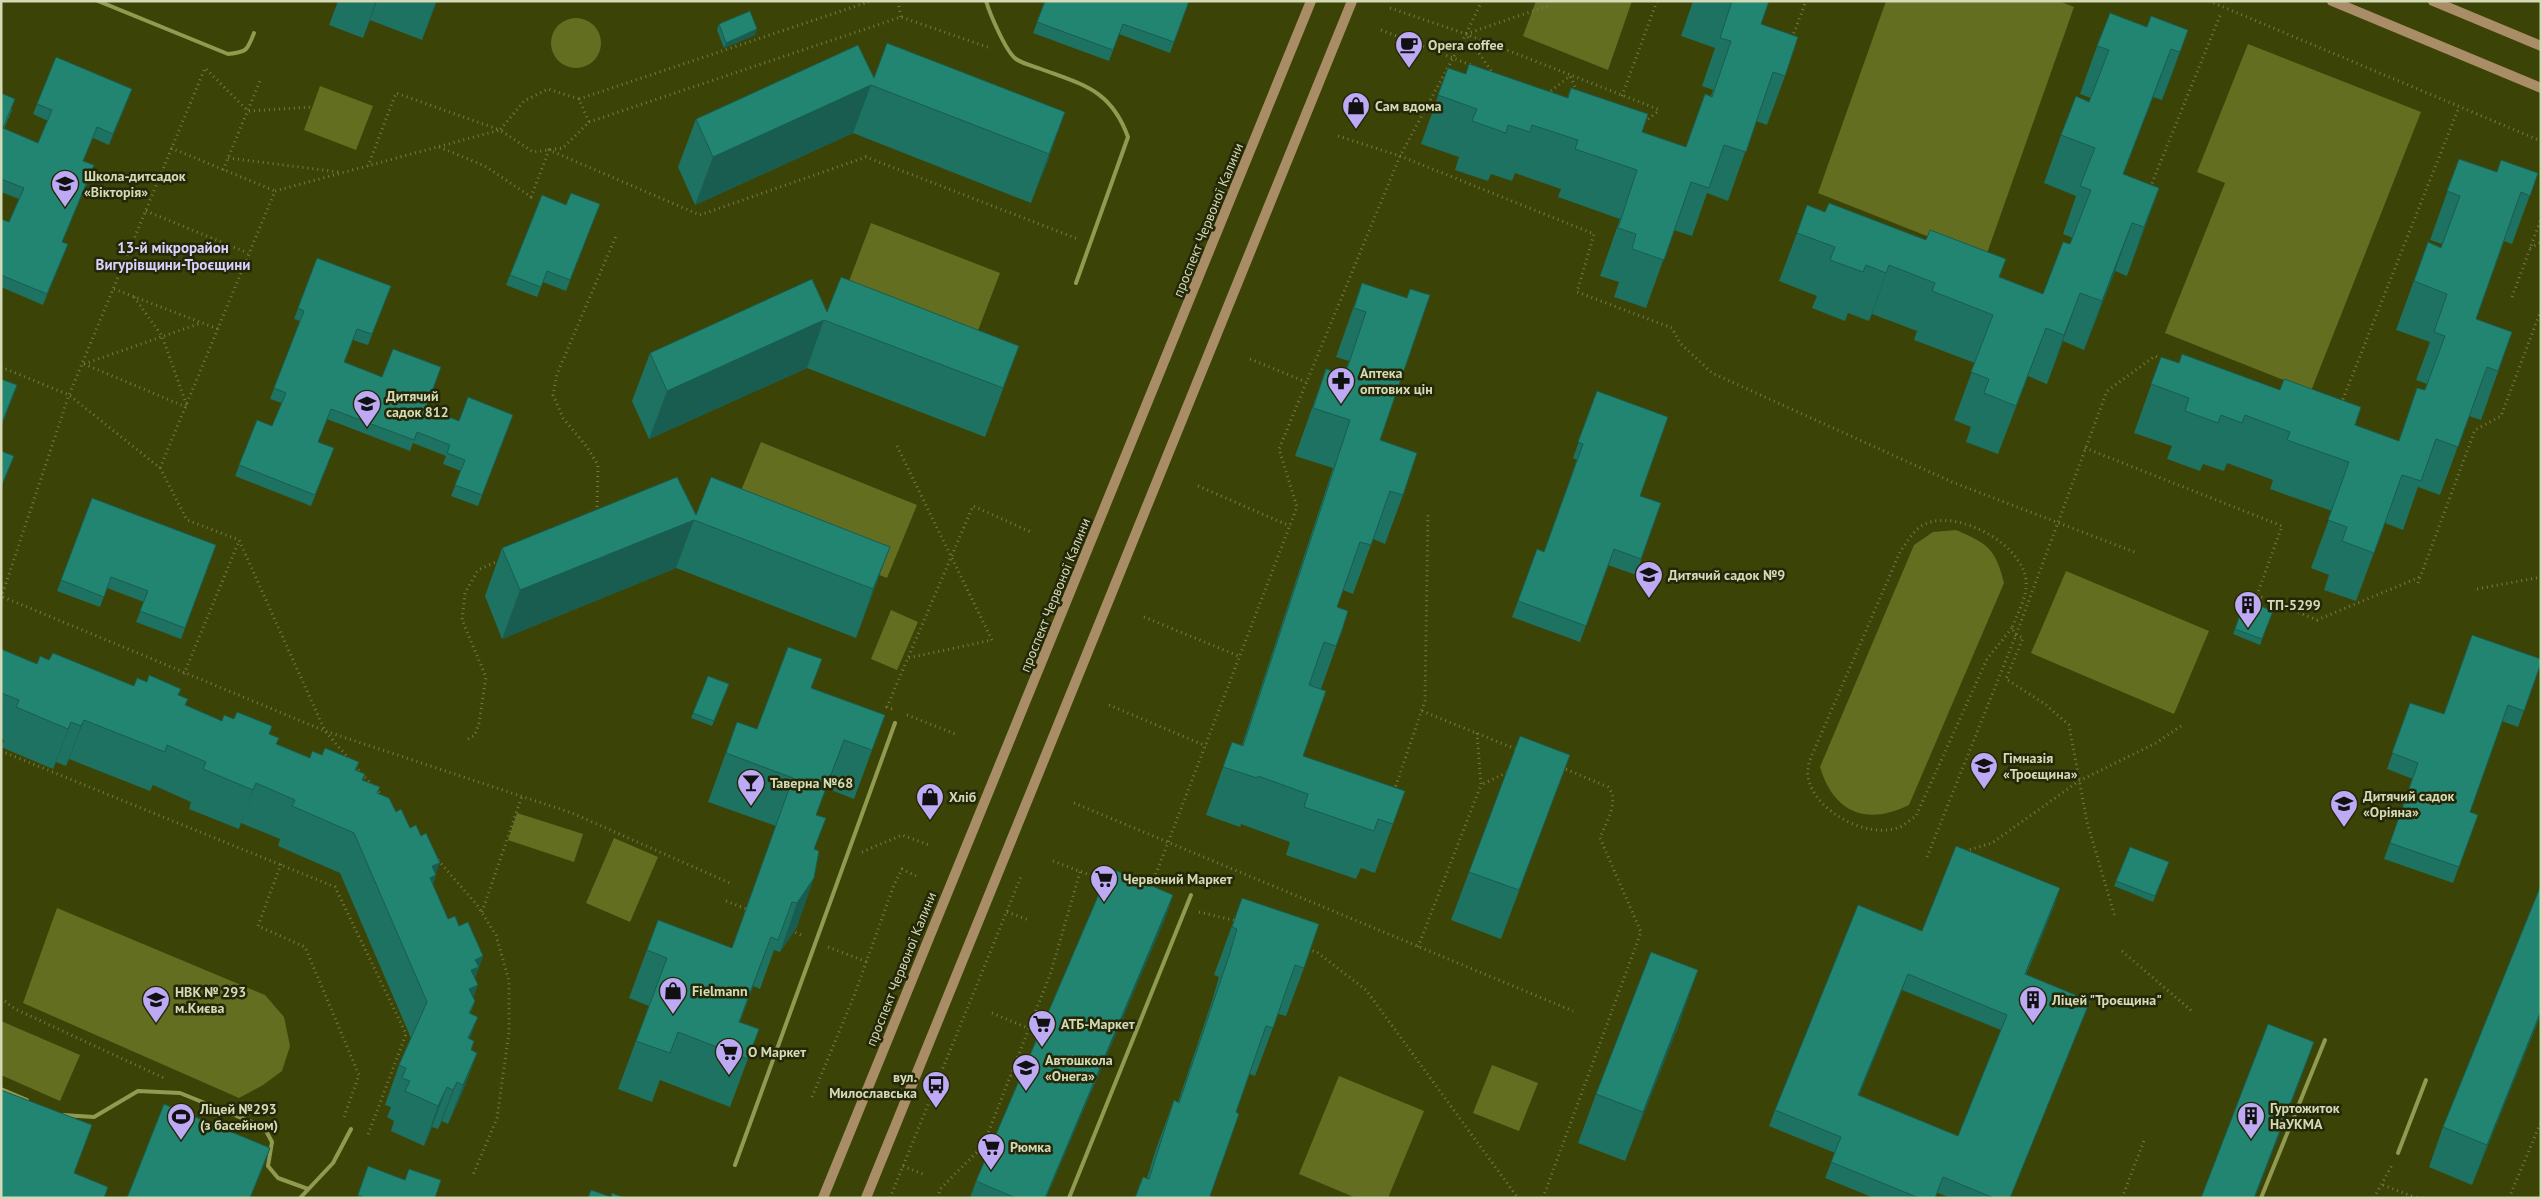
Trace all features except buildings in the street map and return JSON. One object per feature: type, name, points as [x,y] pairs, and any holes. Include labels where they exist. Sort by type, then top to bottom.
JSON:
[{"type":"main road","name":"проспект Червоної Калини","points":[[823,1198],[1311,1]]},
{"type":"main road","points":[[866,1198],[1352,1]]},
{"type":"main road","points":[[2332,1],[2541,88]]},
{"type":"main road","points":[[2434,1],[2541,46]]},
{"type":"lane","points":[[98,1],[228,54],[243,52],[248,48],[254,33]]},
{"type":"lane","points":[[986,1],[991,18],[1015,59],[1085,85],[1108,100],[1122,121],[1128,137],[1076,283]]},
{"type":"lane","points":[[735,1165],[895,723]]},
{"type":"lane","points":[[1069,1198],[1191,895]]},
{"type":"lane","points":[[2262,1198],[2325,1040]]},
{"type":"lane","points":[[2398,1153],[2426,1080]]},
{"type":"lane","points":[[1,1089],[35,1104]]},
{"type":"lane","points":[[60,1114],[94,1116],[138,1091],[180,1093],[264,1127],[272,1142],[268,1166],[278,1178],[308,1189]]},
{"type":"lane","points":[[300,1198],[333,1163],[351,1129]]},
{"type":"path","points":[[171,148],[274,191],[500,130],[524,101],[548,89],[579,99],[871,1]]},
{"type":"path","points":[[898,1],[900,17]]},
{"type":"path","points":[[1154,879],[1241,657],[1297,507],[1278,449],[1400,156],[1482,1]]},
{"type":"path","points":[[1466,34],[1547,6],[1550,1]]},
{"type":"path","points":[[1622,96],[1657,1]]},
{"type":"path","points":[[1790,45],[1806,1]]},
{"type":"path","points":[[2209,1],[2541,141]]},
{"type":"path","points":[[1390,8],[1466,34],[1660,110],[1641,125]]},
{"type":"path","points":[[2148,192],[2221,13]]},
{"type":"path","points":[[368,166],[396,93],[500,130],[533,152],[563,148],[589,122],[900,17],[970,39],[1015,59]]},
{"type":"path","points":[[1381,30],[1502,77]]},
{"type":"path","points":[[1466,34],[1497,82]]},
{"type":"path","points":[[313,107],[248,110],[205,68],[69,394],[2,597],[325,731],[602,824],[732,884]]},
{"type":"path","points":[[1540,99],[1570,76]]},
{"type":"path","points":[[1570,76],[1582,102]]},
{"type":"path","points":[[223,170],[260,81]]},
{"type":"path","points":[[1538,91],[1554,98]]},
{"type":"path","points":[[1433,94],[1442,97]]},
{"type":"path","points":[[579,99],[589,122]]},
{"type":"path","points":[[2340,407],[2459,107]]},
{"type":"path","points":[[1338,136],[1400,156],[1594,234],[1577,292],[1672,328],[1680,344],[1712,373],[1952,482],[2137,553]]},
{"type":"path","points":[[438,147],[485,166],[531,198],[550,150]]},
{"type":"path","points":[[550,150],[700,215],[866,157],[1090,244]]},
{"type":"path","points":[[228,158],[342,173]]},
{"type":"path","points":[[160,468],[187,407],[274,191]]},
{"type":"path","points":[[146,211],[248,254]]},
{"type":"path","points":[[2512,297],[2541,219]]},
{"type":"path","points":[[597,517],[598,465],[587,447],[563,418],[553,395],[557,374],[616,236]]},
{"type":"path","points":[[2530,248],[2541,242]]},
{"type":"path","points":[[114,289],[218,329]]},
{"type":"path","points":[[134,297],[162,336],[187,407]]},
{"type":"path","points":[[2418,583],[2475,430],[2501,416],[2541,310]]},
{"type":"path","points":[[83,364],[201,323]]},
{"type":"path","points":[[1927,857],[2016,635],[2056,523],[2107,391],[2154,356],[2167,362]]},
{"type":"path","points":[[1250,359],[1306,382]]},
{"type":"path","points":[[83,364],[187,407]]},
{"type":"path","points":[[1,367],[69,394],[160,468],[187,520],[239,540],[325,731],[388,803]]},
{"type":"path","points":[[897,446],[950,559],[992,640],[908,658]]},
{"type":"path","points":[[2085,448],[2282,526],[2257,595],[2317,620],[2420,578]]},
{"type":"path","points":[[1198,486],[1290,526]]},
{"type":"path","points":[[896,711],[887,707],[973,506],[1031,532]]},
{"type":"path","points":[[1392,797],[1425,701],[1428,512]]},
{"type":"path","points":[[2012,628],[1987,659],[1916,816],[1899,827],[1863,828],[1845,822],[1825,807],[1811,788],[1807,775],[1809,762],[1900,552],[1918,528],[1927,523],[1947,520],[1965,523],[1991,535],[2012,551],[2021,564],[2026,580],[2025,592],[2012,628],[2016,635],[2023,638],[2006,679],[2045,704],[2069,725],[2087,822],[2116,917]]},
{"type":"path","points":[[184,674],[239,540]]},
{"type":"path","points":[[468,739],[475,734],[479,723],[486,677],[462,620],[465,593],[478,570],[508,556]]},
{"type":"path","points":[[2477,589],[2541,577]]},
{"type":"path","points":[[1144,617],[1241,657]]},
{"type":"path","points":[[1109,705],[1206,746]]},
{"type":"path","points":[[1422,711],[1527,754]]},
{"type":"path","points":[[905,714],[958,735]]},
{"type":"path","points":[[1960,852],[1992,843],[2079,781],[2156,743],[2181,726]]},
{"type":"path","points":[[1418,946],[1481,785],[1477,733]]},
{"type":"path","points":[[1,752],[335,887],[406,1034],[368,1135]]},
{"type":"path","points":[[1543,1198],[1641,932],[1600,838],[1614,801],[1613,792],[1608,786],[1554,764]]},
{"type":"path","points":[[1481,785],[1510,771]]},
{"type":"path","points":[[482,912],[522,796]]},
{"type":"path","points":[[1074,803],[1169,840],[1573,1010]]},
{"type":"path","points":[[846,859],[902,835],[929,845]]},
{"type":"path","points":[[432,854],[482,912],[496,935],[509,981],[509,1032],[497,1118],[473,1175]]},
{"type":"path","points":[[1053,861],[1117,886]]},
{"type":"path","points":[[281,864],[258,926],[305,947],[358,1075],[343,1121],[351,1129]]},
{"type":"path","points":[[812,1097],[902,869],[916,876]]},
{"type":"path","points":[[938,1198],[940,1189],[983,1146],[1051,972],[1080,872]]},
{"type":"path","points":[[890,1198],[1022,874]]},
{"type":"path","points":[[726,901],[753,912]]},
{"type":"path","points":[[1185,910],[1239,922]]},
{"type":"path","points":[[1007,912],[1029,920]]},
{"type":"path","points":[[788,929],[866,962]]},
{"type":"path","points":[[1301,946],[1318,953],[1366,990],[1518,1198]]},
{"type":"path","points":[[2122,951],[2194,1013]]},
{"type":"path","points":[[1,998],[15,1008],[164,1077],[180,1093]]},
{"type":"path","points":[[992,1013],[1030,1029]]},
{"type":"path","points":[[2509,1198],[2541,1122]]},
{"type":"path","points":[[2122,1198],[2145,1138]]},
{"type":"path","points":[[2374,1198],[2383,1185],[2398,1153]]},
{"type":"path","points":[[903,1166],[925,1175]]},
{"type":"path","points":[[2383,1185],[2417,1198]]},
{"type":"green space","points":[[1536,1],[1632,1],[1608,70],[1523,36]]},
{"type":"green space","points":[[1886,1],[2059,1],[2074,7],[1985,259],[1818,193]]},
{"type":"green space","points":[[576,18],[586,20],[594,25],[599,33],[601,43],[599,53],[594,61],[586,66],[576,68],[566,66],[558,61],[553,53],[551,43],[553,33],[558,25],[566,20]]},
{"type":"green space","points":[[2248,44],[2421,112],[2311,391],[2165,333],[2225,183],[2197,172]]},
{"type":"green space","points":[[320,86],[373,106],[356,150],[304,130]]},
{"type":"green space","points":[[871,223],[1000,273],[974,341],[845,292]]},
{"type":"green space","points":[[761,442],[917,505],[887,578],[731,515]]},
{"type":"green space","points":[[1956,530],[1976,539],[1989,549],[2001,571],[2004,583],[1909,805],[1879,814],[1866,814],[1854,811],[1843,805],[1834,795],[1826,783],[1820,767],[1914,545],[1933,532]]},
{"type":"green space","points":[[2066,571],[2209,631],[2174,714],[2031,653]]},
{"type":"green space","points":[[891,610],[918,622],[897,670],[871,659]]},
{"type":"green space","points":[[517,813],[583,834],[574,862],[508,840]]},
{"type":"green space","points":[[614,838],[658,857],[630,922],[586,903]]},
{"type":"green space","points":[[57,908],[265,995],[284,1017],[290,1046],[282,1071],[263,1085],[239,1098],[23,1003]]},
{"type":"green space","points":[[1,1021],[80,1055],[60,1101],[1,1075]]},
{"type":"green space","points":[[1492,1065],[1538,1083],[1519,1131],[1473,1113]]},
{"type":"green space","points":[[1339,1076],[1424,1111],[1388,1198],[1356,1198],[1299,1174]]},
{"type":"place","name":"Opera coffee","points":[[1409,69]]},
{"type":"place","name":"Сам вдома","points":[[1356,130]]},
{"type":"place","name":"Школа-дитсадок «Вікторія»","points":[[65,208]]},
{"type":"place","name":"Аптека оптових цін","points":[[1341,405]]},
{"type":"place","name":"Дитячий садок 812","points":[[367,428]]},
{"type":"place","name":"Дитячий садок №9","points":[[1649,599]]},
{"type":"place","name":"ТП-5299","points":[[2248,629]]},
{"type":"place","name":"Гімназія «Троєщина»","points":[[1984,790]]},
{"type":"place","name":"Таверна №68","points":[[751,807]]},
{"type":"place","name":"Хліб","points":[[930,821]]},
{"type":"place","name":"Дитячий садок «Оріяна»","points":[[2344,828]]},
{"type":"place","name":"Червоний Маркет","points":[[1104,903]]},
{"type":"place","name":"Fielmann","points":[[673,1015]]},
{"type":"place","name":"НВК № 293 м.Києва","points":[[156,1024]]},
{"type":"place","name":"Ліцей \"Троєщина\"","points":[[2033,1024]]},
{"type":"place","name":"АТБ-Маркет","points":[[1042,1048]]},
{"type":"place","name":"О Маркет","points":[[729,1076]]},
{"type":"place","name":"Автошкола «Онега»","points":[[1026,1092]]},
{"type":"place","name":"вул. Милославська","points":[[936,1109]]},
{"type":"place","name":"Гуртожиток НаУКМА","points":[[2251,1140]]},
{"type":"place","name":"Ліцей №293 (з басейном)","points":[[181,1141]]},
{"type":"place","name":"Рюмка","points":[[991,1171]]},
{"type":"district","name":"13-й мікрорайон Вигурівщини-Троєщини","points":[[173,256]]}]
